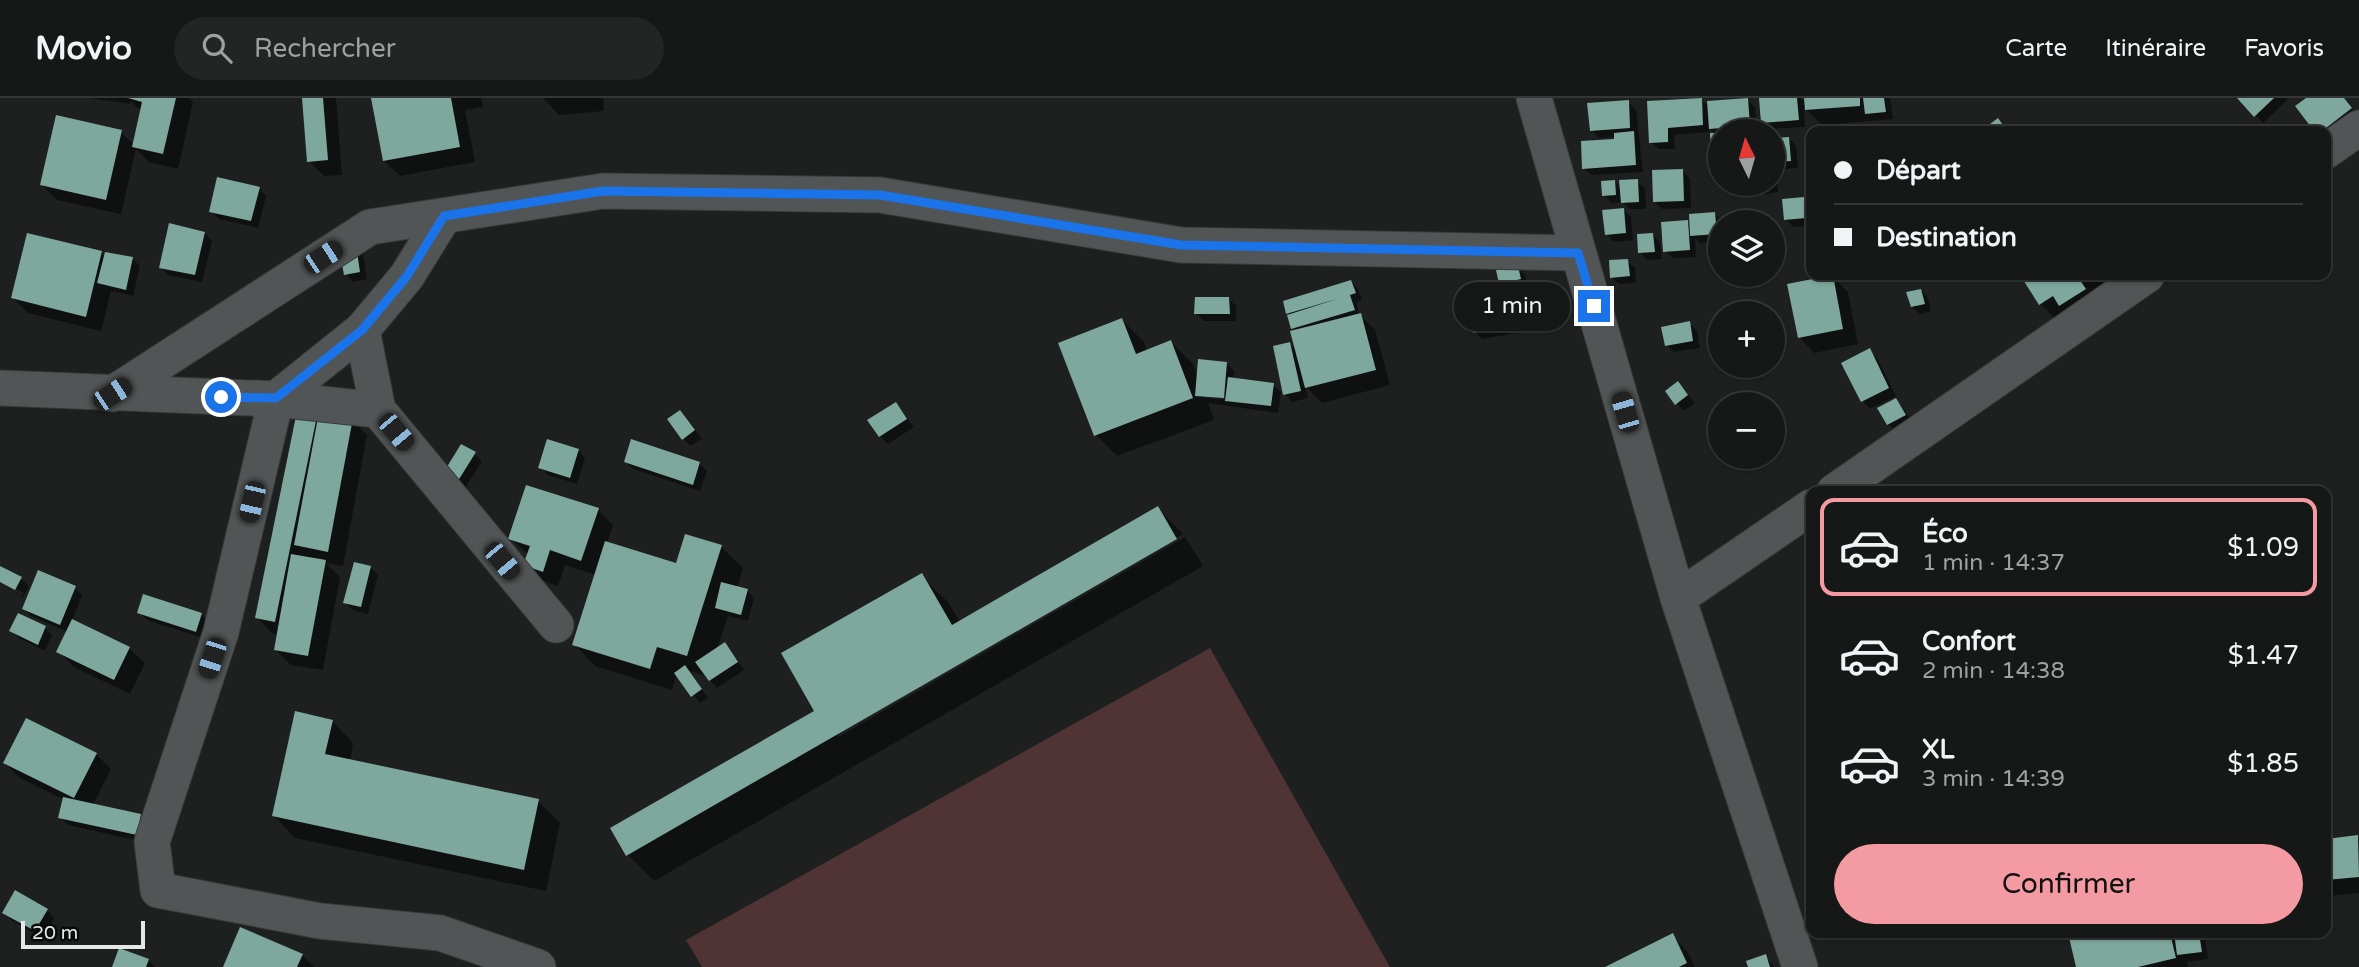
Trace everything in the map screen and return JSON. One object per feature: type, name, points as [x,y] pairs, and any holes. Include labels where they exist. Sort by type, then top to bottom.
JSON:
[{"type":"street","points":[[1534,98],[1678,598],[1800,967]]},
{"type":"street","points":[[2331,148],[2359,128]]},
{"type":"street","points":[[112,394],[370,227],[603,191],[880,195],[1181,245],[1578,253]]},
{"type":"street","points":[[444,216],[407,276],[362,330],[276,398],[221,632],[152,842],[158,890],[320,921],[439,933],[538,967]]},
{"type":"street","points":[[1843,486],[2140,280]]},
{"type":"street","points":[[362,330],[378,410],[556,625]]},
{"type":"street","points":[[0,388],[276,398],[378,410]]},
{"type":"street","points":[[1678,598],[1806,510]]},
{"type":"shaded area","points":[[1210,648],[1390,967],[702,967],[686,940]]},
{"type":"building","points":[[128,98],[176,98],[163,154],[132,147],[142,102]]},
{"type":"building","points":[[302,98],[323,98],[328,160],[307,162]]},
{"type":"building","points":[[371,98],[451,98],[460,147],[383,161]]},
{"type":"building","points":[[1702,98],[1703,125],[1668,128],[1668,142],[1649,143],[1647,101]]},
{"type":"building","points":[[1748,98],[1750,119],[1708,119],[1707,101]]},
{"type":"building","points":[[1759,98],[1797,98],[1799,120],[1761,119]]},
{"type":"building","points":[[1804,98],[1860,98],[1860,106],[1805,110]]},
{"type":"building","points":[[1863,98],[1884,98],[1886,112],[1865,114]]},
{"type":"building","points":[[2237,98],[2274,98],[2254,117]]},
{"type":"building","points":[[2306,98],[2344,98],[2352,108],[2329,126],[2310,126],[2295,106]]},
{"type":"building","points":[[1629,100],[1630,128],[1590,131],[1587,103]]},
{"type":"building","points":[[56,115],[122,130],[106,200],[40,185]]},
{"type":"building","points":[[1998,118],[2004,126],[1987,126]]},
{"type":"building","points":[[1634,131],[1636,165],[1582,169],[1581,141],[1614,139],[1614,133]]},
{"type":"building","points":[[1785,137],[1789,137],[1791,161],[1785,161]]},
{"type":"building","points":[[1683,169],[1684,201],[1653,202],[1652,170]]},
{"type":"building","points":[[217,177],[260,187],[251,221],[209,212]]},
{"type":"building","points":[[1638,179],[1639,202],[1621,203],[1619,180]]},
{"type":"building","points":[[1615,180],[1616,195],[1602,196],[1601,181]]},
{"type":"building","points":[[1804,197],[1806,218],[1785,220],[1782,199]]},
{"type":"building","points":[[1624,208],[1626,233],[1605,235],[1602,210]]},
{"type":"building","points":[[1708,213],[1708,235],[1690,236],[1689,214]]},
{"type":"building","points":[[1688,220],[1690,250],[1663,252],[1661,222]]},
{"type":"building","points":[[169,223],[205,232],[195,275],[159,268]]},
{"type":"building","points":[[27,233],[102,251],[86,317],[11,298]]},
{"type":"building","points":[[1653,233],[1655,252],[1638,253],[1637,234]]},
{"type":"building","points":[[356,245],[360,272],[344,275],[339,248]]},
{"type":"building","points":[[105,252],[133,257],[126,290],[97,283]]},
{"type":"building","points":[[1628,259],[1630,276],[1610,278],[1609,260]]},
{"type":"building","points":[[1518,266],[1521,279],[1499,284],[1496,270]]},
{"type":"building","points":[[1351,280],[1356,293],[1350,295],[1355,310],[1291,329],[1287,315],[1340,298],[1286,314],[1283,301]]},
{"type":"building","points":[[1807,280],[1834,280],[1843,329],[1798,338],[1787,284]]},
{"type":"building","points":[[2023,280],[2080,280],[2086,289],[2059,306],[2053,296],[2039,305]]},
{"type":"building","points":[[1921,289],[1925,304],[1911,307],[1906,292]]},
{"type":"building","points":[[1514,292],[1520,324],[1473,333],[1467,299]]},
{"type":"building","points":[[1195,297],[1229,297],[1230,314],[1194,314]]},
{"type":"building","points":[[1361,313],[1376,370],[1305,388],[1290,331]]},
{"type":"building","points":[[1122,318],[1136,354],[1171,340],[1193,398],[1094,436],[1058,343]]},
{"type":"building","points":[[1690,321],[1693,341],[1665,346],[1661,327]]},
{"type":"building","points":[[1290,342],[1301,391],[1283,395],[1273,346]]},
{"type":"building","points":[[1870,348],[1889,388],[1861,402],[1841,363]]},
{"type":"building","points":[[1198,359],[1227,362],[1224,398],[1195,396]]},
{"type":"building","points":[[1228,377],[1274,383],[1271,406],[1225,401]]},
{"type":"building","points":[[1678,381],[1688,395],[1675,405],[1665,391]]},
{"type":"building","points":[[1896,398],[1906,415],[1887,425],[1877,408]]},
{"type":"building","points":[[896,402],[907,419],[879,437],[867,420]]},
{"type":"building","points":[[298,406],[318,411],[275,622],[255,618]]},
{"type":"building","points":[[680,410],[695,430],[682,440],[667,419]]},
{"type":"building","points":[[319,412],[353,418],[328,552],[294,545]]},
{"type":"building","points":[[547,439],[579,449],[570,478],[538,468]]},
{"type":"building","points":[[631,439],[700,462],[693,485],[624,462]]},
{"type":"building","points":[[461,444],[476,452],[456,484],[442,475]]},
{"type":"building","points":[[526,485],[599,508],[581,561],[550,550],[543,572],[523,565],[530,546],[508,539]]},
{"type":"building","points":[[1158,506],[1177,539],[626,856],[610,828],[814,711],[781,653],[922,573],[952,625]]},
{"type":"building","points":[[685,534],[722,545],[687,656],[657,647],[650,669],[572,645],[605,541],[676,563]]},
{"type":"building","points":[[291,554],[326,560],[308,656],[274,650]]},
{"type":"building","points":[[354,562],[371,566],[361,607],[343,603]]},
{"type":"building","points":[[0,566],[22,577],[15,590],[0,582]]},
{"type":"building","points":[[38,570],[76,586],[60,625],[22,609]]},
{"type":"building","points":[[721,582],[748,589],[741,615],[715,608]]},
{"type":"building","points":[[143,594],[202,613],[196,632],[137,613]]},
{"type":"building","points":[[18,613],[46,626],[38,645],[9,631]]},
{"type":"building","points":[[72,619],[130,647],[114,680],[56,652]]},
{"type":"building","points":[[725,642],[738,662],[709,681],[695,662]]},
{"type":"building","points":[[685,665],[702,689],[691,697],[674,673]]},
{"type":"building","points":[[295,711],[333,720],[325,754],[539,799],[524,870],[272,816]]},
{"type":"building","points":[[26,718],[97,753],[74,798],[3,763]]},
{"type":"building","points":[[63,797],[141,814],[137,835],[58,818]]},
{"type":"building","points":[[2358,835],[2359,877],[2331,880],[2331,838]]},
{"type":"building","points":[[15,890],[48,909],[35,931],[2,913]]},
{"type":"building","points":[[240,927],[303,954],[297,967],[223,967]]},
{"type":"building","points":[[1673,933],[1687,963],[1679,967],[1605,967]]},
{"type":"building","points":[[2069,938],[2171,938],[2176,958],[2138,967],[2076,967]]},
{"type":"building","points":[[2175,938],[2200,938],[2202,952],[2177,955]]},
{"type":"building","points":[[119,948],[149,959],[146,967],[112,967]]},
{"type":"building","points":[[1766,954],[1770,967],[1748,967],[1746,961]]},
{"type":"route","points":[[221,397],[276,398],[362,330],[407,276],[444,216],[603,191],[880,195],[1181,245],[1578,253],[1594,306]]}]
